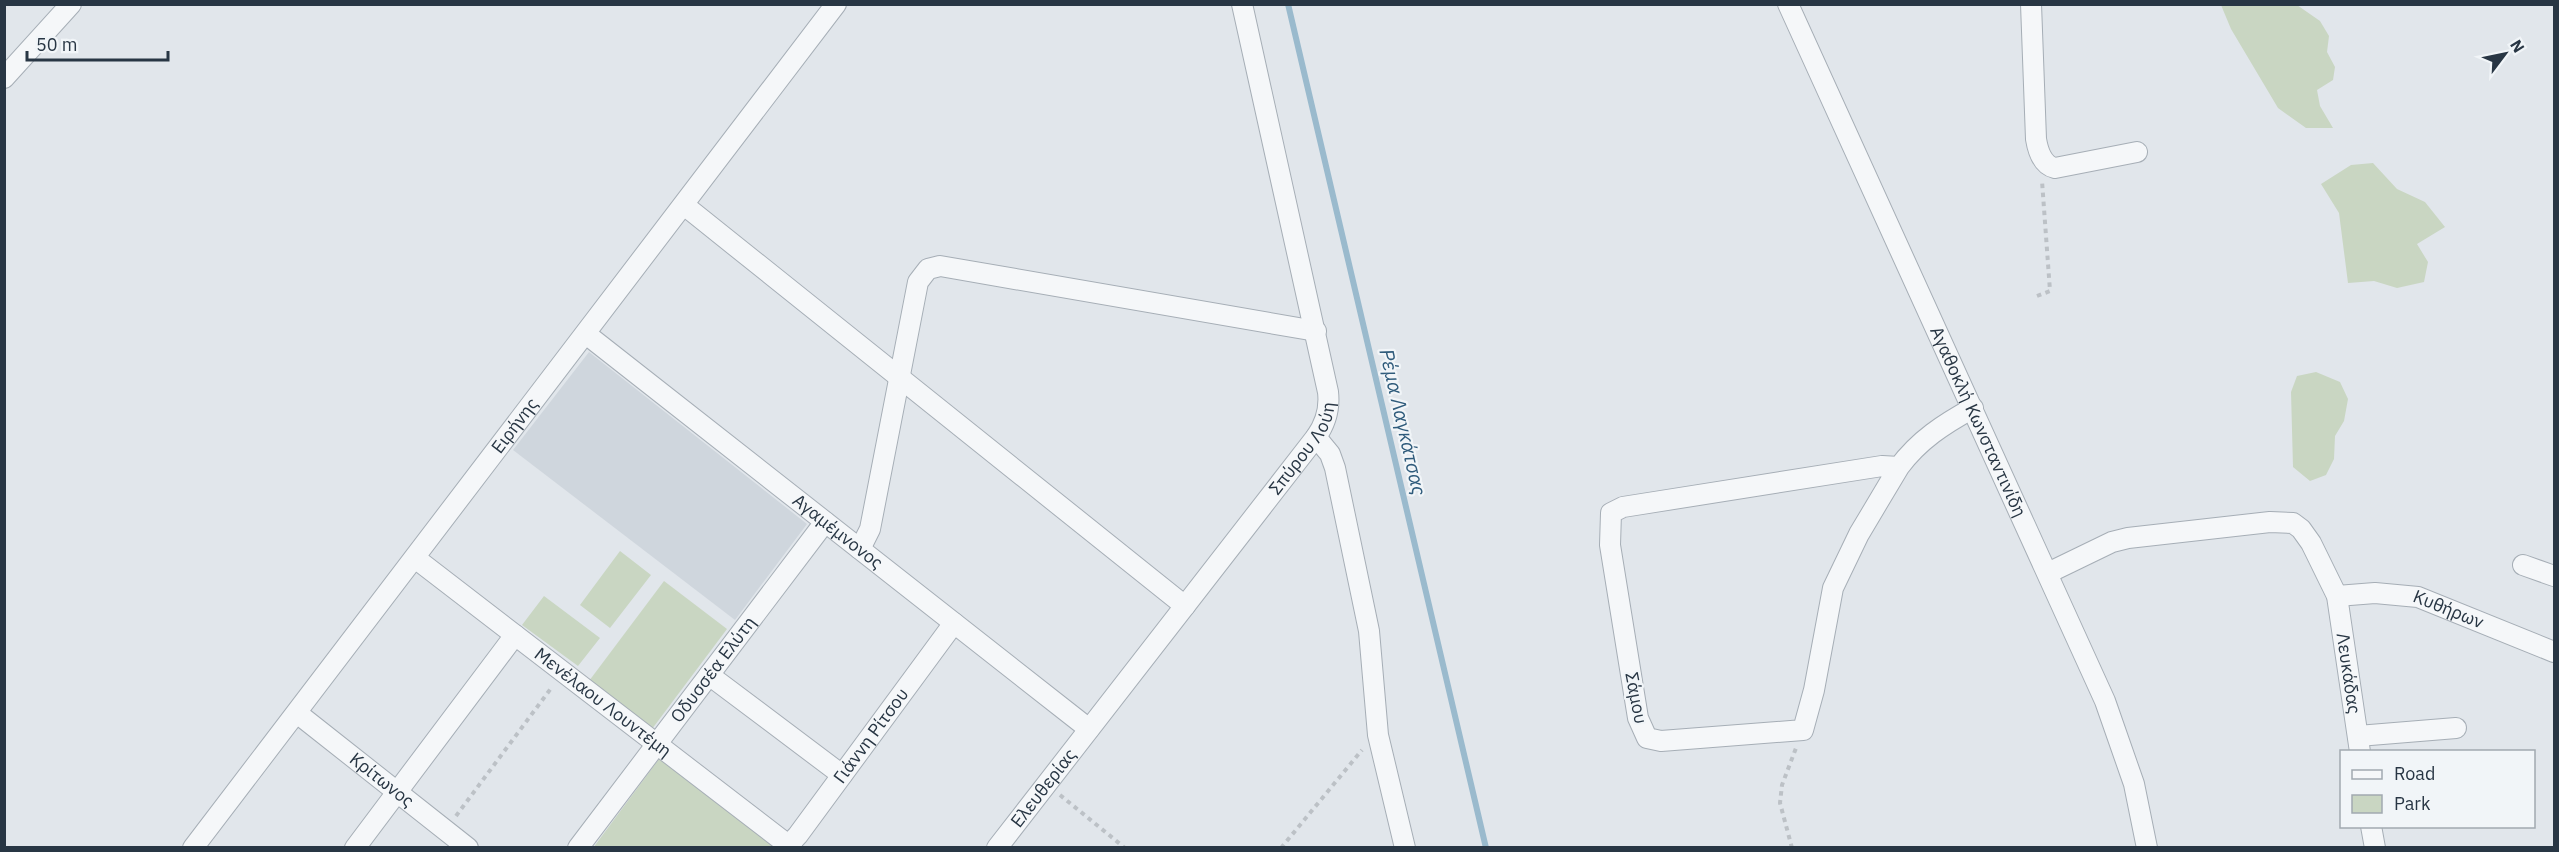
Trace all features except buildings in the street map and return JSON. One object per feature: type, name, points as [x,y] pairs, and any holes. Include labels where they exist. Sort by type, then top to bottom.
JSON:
[{"type":"street","points":[[4,78],[70,4]]},
{"type":"street","name":"Ειρήνης","points":[[193,848],[836,4]]},
{"type":"street","name":"Σπύρου Λούη","points":[[1089,729],[1316,437],[1326,421],[1329,399],[1316,331],[1242,4]]},
{"type":"street","name":"Αγαθοκλή Κωνσταντινίδη","points":[[1788,4],[2048,573],[2118,734],[2140,806],[2147,848]]},
{"type":"street","points":[[2031,4],[2036,139],[2039,153],[2046,163],[2055,168],[2137,152]]},
{"type":"street","points":[[684,205],[1185,606]]},
{"type":"street","points":[[860,549],[870,529],[918,282],[924,272],[933,267],[1316,331]]},
{"type":"street","name":"Αγαμέμνονoς","points":[[586,334],[1089,729]]},
{"type":"street","points":[[1803,730],[1814,690],[1833,588],[1859,534],[1899,467],[1910,453],[1929,436],[1973,408]]},
{"type":"street","points":[[1316,437],[1330,454],[1340,492],[1369,631],[1378,735],[1405,848]]},
{"type":"street","name":"Σάμου","points":[[1803,730],[1661,741],[1654,741],[1644,735],[1638,718],[1610,545],[1611,513],[1623,507],[1870,467],[1889,465],[1899,467]]},
{"type":"street","name":"Λευκάδας","points":[[2048,573],[2112,542],[2128,538],[2279,521],[2293,523],[2301,529],[2311,543],[2337,596],[2359,744]]},
{"type":"street","name":"Οδυσσέα Ελύτη","points":[[578,848],[825,522]]},
{"type":"street","name":"Μενέλαου Λουντέμη","points":[[415,558],[789,846]]},
{"type":"street","points":[[2523,565],[2554,576]]},
{"type":"street","name":"Κυθήρων","points":[[2337,596],[2375,593],[2418,597],[2554,652]]},
{"type":"street","name":"Γιάννη Ρίτσου","points":[[789,846],[954,623]]},
{"type":"street","points":[[355,848],[515,635]]},
{"type":"street","points":[[709,675],[842,775]]},
{"type":"street","name":"Κρίτωνος","points":[[297,712],[468,848]]},
{"type":"street","points":[[2359,744],[2456,728]]},
{"type":"street","name":"Ελευθερίας","points":[[997,848],[1089,729]]},
{"type":"street","points":[[2372,828],[2375,848]]},
{"type":"path","points":[[2037,296],[2050,291],[2042,194],[2043,172],[2046,163]]},
{"type":"path","points":[[446,830],[563,672]]},
{"type":"path","points":[[1792,848],[1782,813],[1780,795],[1803,730]]},
{"type":"path","points":[[1281,848],[1361,750],[1378,735]]},
{"type":"path","points":[[1046,784],[1125,848]]},
{"type":"shaded area","points":[[589,352],[807,524],[735,620],[513,450]]},
{"type":"green space","points":[[2221,5],[2297,5],[2320,21],[2329,36],[2327,52],[2335,67],[2333,80],[2317,90],[2320,106],[2333,128],[2306,128],[2278,108],[2231,29]]},
{"type":"green space","points":[[2373,163],[2397,189],[2425,202],[2445,227],[2417,244],[2428,262],[2424,282],[2397,288],[2374,281],[2348,283],[2339,213],[2321,184],[2351,165]]},
{"type":"green space","points":[[2316,372],[2340,382],[2348,399],[2344,421],[2335,436],[2334,459],[2326,475],[2310,481],[2293,467],[2291,392],[2297,376]]},
{"type":"green space","points":[[620,551],[651,575],[610,628],[580,605]]},
{"type":"green space","points":[[664,581],[727,629],[652,729],[589,681]]},
{"type":"green space","points":[[544,596],[600,638],[578,666],[522,625]]},
{"type":"green space","points":[[659,759],[772,845],[770,848],[593,848]]},
{"type":"waterway","name":"Ρέμα Λαγκάτσας","points":[[1288,4],[1486,848]]}]
